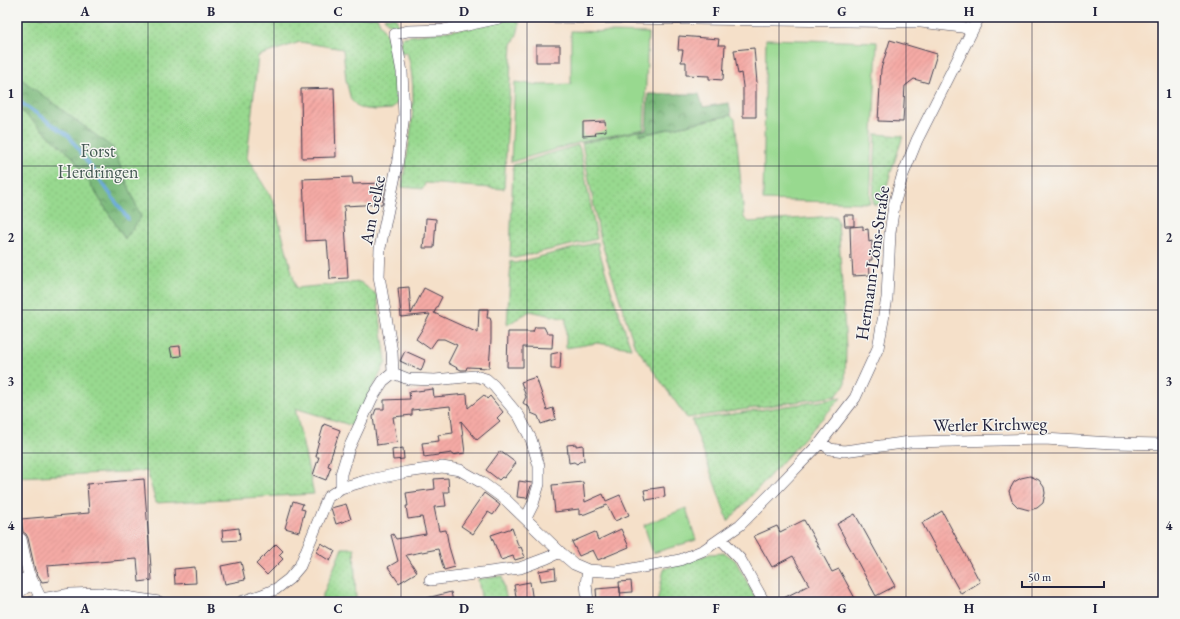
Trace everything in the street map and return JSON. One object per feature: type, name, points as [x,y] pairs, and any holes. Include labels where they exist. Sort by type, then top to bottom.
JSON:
[{"type":"street","name":"Am Gelke","points":[[393,373],[392,352],[379,276],[380,248],[397,166],[404,115],[402,72],[395,34],[408,31],[444,30],[504,17]]},
{"type":"street","points":[[546,17],[921,22],[962,27],[972,30]]},
{"type":"street","name":"Hermann-Löns-Straße","points":[[241,602],[276,589],[289,579],[300,566],[328,497],[341,488],[407,472],[442,467],[460,470],[482,482],[506,500],[574,564],[588,570],[616,572],[680,560],[704,550],[740,525],[821,442],[855,398],[878,348],[887,298],[890,233],[894,205],[902,177],[917,140],[979,17]]},
{"type":"street","points":[[341,488],[341,474],[349,448],[372,398],[383,381],[393,373],[408,379],[435,380],[475,376],[486,379],[494,386],[519,416],[531,439],[539,466],[539,484],[533,504],[526,518]]},
{"type":"street","name":"Werler Kirchweg","points":[[821,442],[830,449],[844,451],[910,442],[1044,439],[1163,444]]},
{"type":"street","points":[[21,539],[28,572],[35,584],[36,600],[71,594],[99,593],[159,602]]},
{"type":"street","points":[[721,539],[740,559],[764,602]]},
{"type":"street","points":[[430,580],[520,568],[560,552]]},
{"type":"street","points":[[588,570],[586,584],[588,602]]},
{"type":"street","points":[[17,580],[24,579],[35,584]]},
{"type":"street","points":[[17,594],[35,584]]},
{"type":"green space","points":[[17,17],[377,17],[393,48],[401,98],[392,109],[375,110],[359,108],[351,100],[346,80],[343,49],[300,42],[258,56],[247,158],[274,202],[296,288],[360,282],[377,295],[386,362],[353,426],[295,408],[314,494],[156,503],[147,471],[17,477],[17,107],[73,157],[125,239],[141,217],[17,76]]},
{"type":"green space","points":[[384,17],[396,17],[398,25],[401,29],[391,25]]},
{"type":"green space","points":[[512,19],[519,22],[519,24],[512,44],[504,189],[425,183],[423,189],[402,187],[410,137],[413,102],[413,85],[407,52],[401,53],[400,42],[403,37],[469,28]]},
{"type":"green space","points":[[571,31],[648,33],[644,129],[581,142],[511,162],[515,82],[540,85],[571,84]]},
{"type":"green space","points":[[766,39],[877,42],[870,203],[763,200]]},
{"type":"green space","name":"Forst Herdringen","points":[[17,76],[113,148],[141,217],[125,239],[73,157],[17,107]]},
{"type":"green space","points":[[648,94],[699,94],[703,107],[729,103],[731,115],[641,135],[638,131],[646,130]]},
{"type":"green space","points":[[731,115],[735,119],[744,218],[749,222],[835,216],[838,221],[846,348],[845,385],[836,396],[687,418],[634,344],[600,238],[582,143],[638,131],[642,135]]},
{"type":"green space","points":[[876,134],[903,136],[882,205],[873,204]]},
{"type":"green space","points":[[578,145],[597,239],[515,258],[510,257],[513,165]]},
{"type":"green space","points":[[598,242],[598,247],[611,290],[631,348],[597,343],[566,348],[566,319],[530,311],[507,325],[511,261],[515,263]]},
{"type":"green space","points":[[841,398],[728,521],[692,420]]},
{"type":"green space","points":[[686,508],[696,540],[653,553],[644,525]]},
{"type":"green space","points":[[342,548],[354,548],[356,602],[320,602]]},
{"type":"green space","points":[[725,553],[735,560],[758,602],[657,602],[664,569],[710,554]]},
{"type":"green space","points":[[502,576],[507,602],[482,602],[478,579]]},
{"type":"building","points":[[679,36],[719,39],[718,45],[725,45],[723,80],[709,79],[709,76],[686,75],[686,62],[681,62],[683,50],[678,50]]},
{"type":"building","points":[[890,40],[937,54],[928,83],[914,79],[905,86],[903,122],[878,121],[881,69]]},
{"type":"building","points":[[536,45],[560,45],[560,62],[536,62]]},
{"type":"building","points":[[754,48],[757,83],[756,117],[743,117],[743,86],[741,73],[738,74],[734,50]]},
{"type":"building","points":[[334,88],[336,157],[302,158],[301,89]]},
{"type":"building","points":[[605,121],[606,131],[595,132],[596,135],[583,136],[583,122]]},
{"type":"building","points":[[352,177],[353,184],[386,183],[382,204],[344,206],[348,278],[330,279],[327,240],[306,241],[303,179]]},
{"type":"building","points":[[844,215],[854,215],[854,226],[845,226]]},
{"type":"building","points":[[426,218],[436,219],[434,248],[423,248]]},
{"type":"building","points":[[863,226],[863,230],[868,229],[869,242],[872,241],[872,260],[869,260],[870,275],[853,276],[850,227]]},
{"type":"building","points":[[409,287],[411,314],[424,288],[442,297],[434,313],[478,333],[479,309],[488,309],[487,318],[490,318],[491,321],[489,368],[467,367],[466,370],[461,370],[448,363],[457,345],[444,339],[437,339],[430,349],[416,339],[430,314],[401,317],[398,288]]},
{"type":"building","points":[[535,327],[544,327],[547,333],[553,333],[552,348],[523,347],[523,367],[507,367],[508,332],[533,332]]},
{"type":"building","points":[[180,346],[181,356],[172,357],[170,347]]},
{"type":"building","points":[[405,351],[425,360],[421,371],[400,361]]},
{"type":"building","points":[[561,352],[560,369],[551,369],[551,354]]},
{"type":"building","points":[[536,377],[547,410],[553,408],[556,419],[541,424],[538,416],[531,413],[529,407],[523,403],[526,397],[521,382]]},
{"type":"building","points":[[433,389],[434,397],[467,394],[468,408],[484,395],[487,399],[490,396],[503,412],[497,418],[500,421],[477,440],[461,421],[465,453],[452,455],[452,453],[424,457],[422,443],[439,441],[438,435],[453,433],[450,406],[412,410],[412,415],[393,417],[397,442],[377,445],[373,417],[376,409],[384,409],[384,400],[410,399],[409,392]]},
{"type":"building","points":[[324,424],[340,430],[328,466],[331,467],[326,480],[313,475],[319,457],[316,457],[316,451]]},
{"type":"building","points":[[576,444],[576,446],[583,445],[584,461],[577,464],[574,462],[569,463],[567,445]]},
{"type":"building","points":[[403,448],[404,459],[393,460],[392,450]]},
{"type":"building","points":[[500,451],[516,463],[504,478],[502,477],[499,480],[486,470]]},
{"type":"building","points":[[1030,476],[1039,480],[1044,487],[1045,493],[1043,503],[1037,508],[1029,510],[1018,507],[1012,501],[1009,491],[1014,482],[1021,478]]},
{"type":"building","points":[[448,478],[449,492],[444,492],[446,506],[434,507],[439,531],[446,530],[455,567],[444,570],[438,549],[406,555],[417,572],[399,583],[388,567],[398,561],[391,535],[393,534],[396,539],[426,534],[422,517],[408,519],[406,493],[435,489],[434,479]]},
{"type":"building","points":[[144,479],[152,580],[139,582],[137,559],[47,566],[49,581],[42,582],[35,570],[28,538],[23,532],[21,519],[89,513],[87,484]]},
{"type":"building","points":[[519,481],[532,483],[527,498],[517,497]]},
{"type":"building","points":[[583,482],[585,502],[603,494],[606,501],[620,495],[629,515],[615,521],[607,505],[579,515],[579,509],[555,512],[552,485]]},
{"type":"building","points":[[664,487],[665,497],[646,500],[644,490]]},
{"type":"building","points":[[484,493],[500,505],[493,515],[488,512],[473,534],[461,526]]},
{"type":"building","points":[[293,501],[303,504],[301,509],[305,510],[299,532],[285,528]]},
{"type":"building","points":[[346,504],[351,519],[336,524],[331,508]]},
{"type":"building","points":[[942,511],[980,582],[961,594],[922,523]]},
{"type":"building","points":[[855,514],[895,586],[876,596],[837,524]]},
{"type":"building","points":[[804,520],[832,572],[839,569],[857,602],[776,602],[809,585],[793,556],[772,567],[754,536],[777,526],[780,532]]},
{"type":"building","points":[[239,528],[240,540],[223,541],[222,530]]},
{"type":"building","points":[[512,528],[519,548],[521,547],[525,557],[515,560],[513,556],[501,560],[491,535]]},
{"type":"building","points":[[621,529],[629,547],[598,560],[593,550],[579,556],[572,542],[595,532],[598,540]]},
{"type":"building","points":[[321,543],[335,551],[330,561],[316,552]]},
{"type":"building","points":[[276,544],[283,551],[279,555],[283,559],[267,575],[256,564]]},
{"type":"building","points":[[241,562],[245,580],[225,584],[221,566]]},
{"type":"building","points":[[195,567],[196,583],[175,584],[174,569]]},
{"type":"building","points":[[555,568],[556,579],[541,581],[539,571]]},
{"type":"building","points":[[631,581],[632,592],[620,593],[619,582]]},
{"type":"building","points":[[530,582],[533,602],[517,602],[514,585]]},
{"type":"building","points":[[620,587],[621,602],[597,602],[596,589]]},
{"type":"building","points":[[451,592],[453,602],[423,602],[423,599]]},
{"type":"waterway","points":[[17,100],[69,136],[128,219]]},
{"type":"waterway","points":[[17,108],[19,101]]}]
